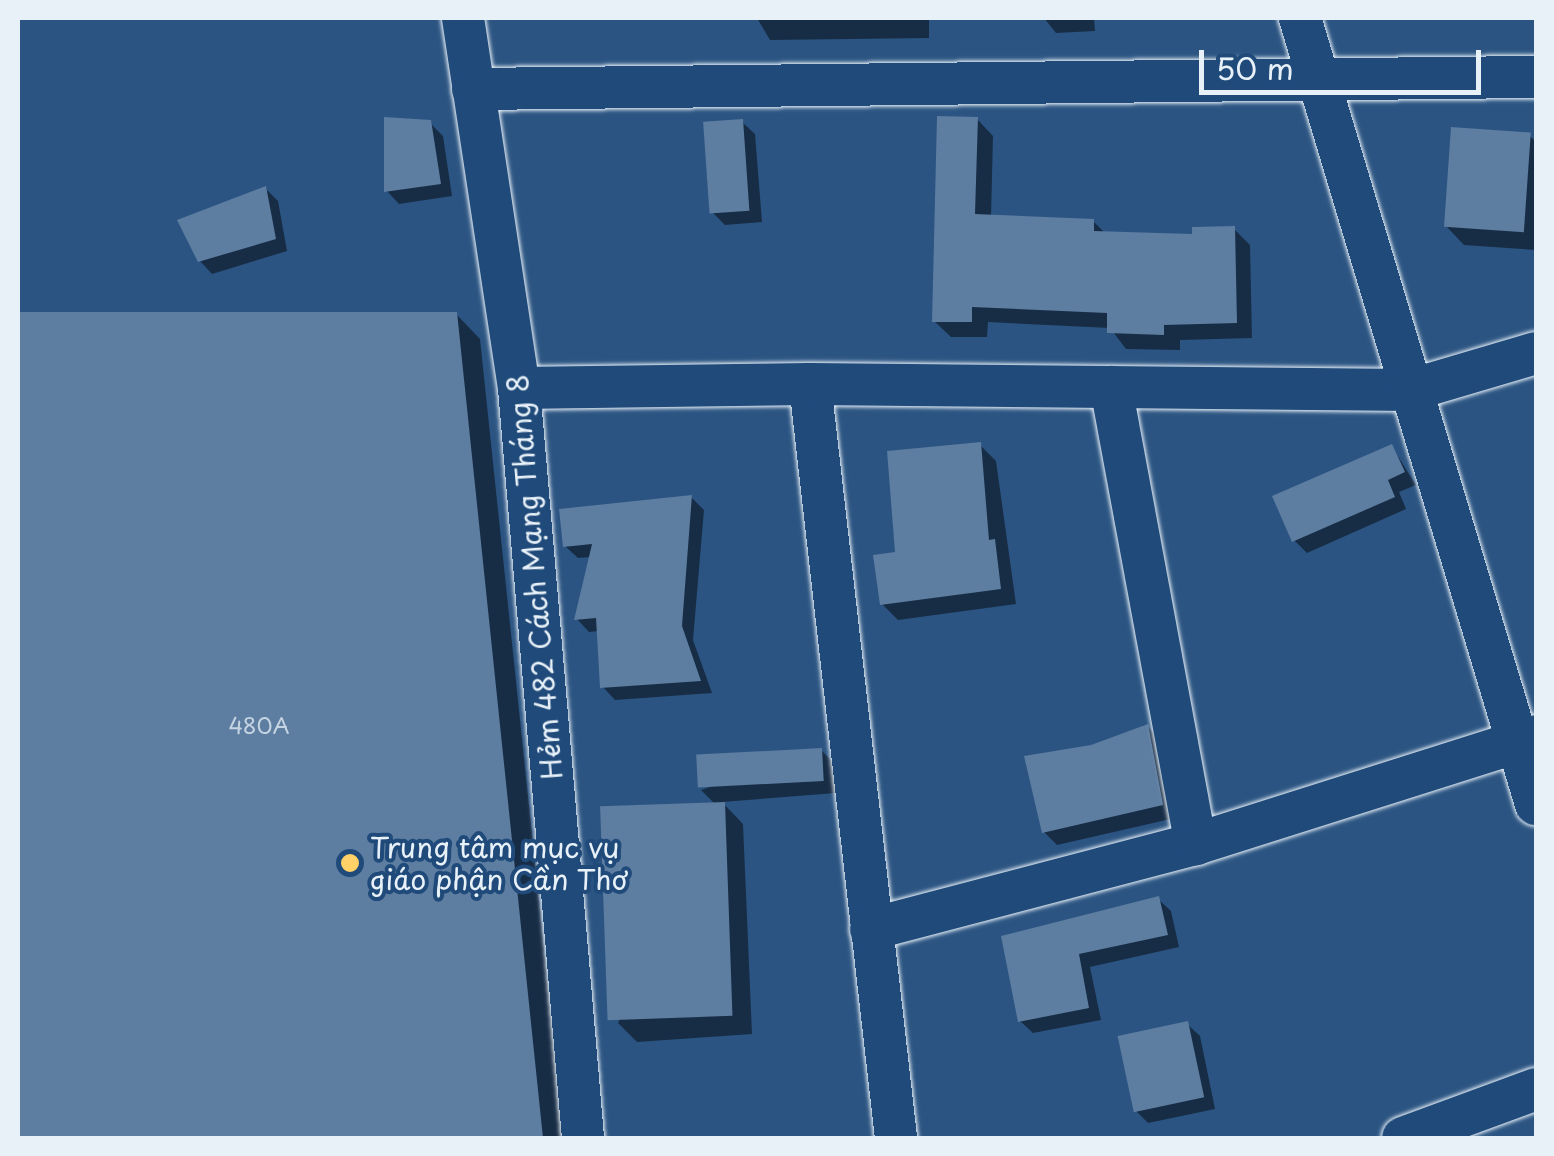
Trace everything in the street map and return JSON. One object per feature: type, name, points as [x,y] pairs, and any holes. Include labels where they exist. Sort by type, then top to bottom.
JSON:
[{"type":"street","name":"Hẻm 482 Cách Mạng Tháng 8","points":[[462,18],[519,388],[583,1138]]},
{"type":"street","points":[[1300,18],[1411,390],[1526,739],[1536,804]]},
{"type":"street","points":[[473,89],[1317,75],[1536,76]]},
{"type":"street","points":[[519,388],[810,384],[1411,390],[1536,353]]},
{"type":"street","points":[[810,384],[896,1138]]},
{"type":"street","points":[[1111,387],[1196,844]]},
{"type":"street","points":[[871,928],[1196,844],[1526,739]]},
{"type":"street","points":[[1404,1138],[1536,1089]]},
{"type":"building","points":[[937,116],[978,117],[975,214],[1094,219],[1094,231],[1192,234],[1192,227],[1235,226],[1237,323],[1164,325],[1164,335],[1107,333],[1107,313],[972,307],[972,322],[932,322]]},
{"type":"building","points":[[384,117],[431,120],[441,184],[384,192]]},
{"type":"building","points":[[743,119],[749,211],[710,214],[703,122]]},
{"type":"building","points":[[1451,127],[1531,133],[1524,232],[1444,227]]},
{"type":"building","points":[[266,186],[276,239],[198,262],[177,220]]},
{"type":"building","points":[[18,312],[457,312],[543,1138],[18,1138]]},
{"type":"building","points":[[981,442],[989,540],[995,539],[1001,589],[880,605],[873,555],[895,552],[887,451]]},
{"type":"building","points":[[1392,444],[1405,472],[1388,480],[1395,497],[1292,542],[1272,496]]},
{"type":"building","points":[[692,495],[682,626],[701,681],[600,688],[596,618],[574,620],[592,544],[563,547],[559,509]]},
{"type":"building","points":[[1148,724],[1163,805],[1042,833],[1024,756],[1091,745]]},
{"type":"building","points":[[822,748],[824,781],[698,788],[696,755]]},
{"type":"building","points":[[725,802],[732,1016],[608,1020],[600,806]]},
{"type":"building","points":[[1159,896],[1168,935],[1079,954],[1089,1008],[1018,1022],[1001,936]]},
{"type":"building","points":[[1188,1021],[1204,1097],[1134,1112],[1118,1036]]},
{"type":"place","name":"Trung tâm mục vụ giáo phận Cần Thơ","points":[[350,863]]}]
